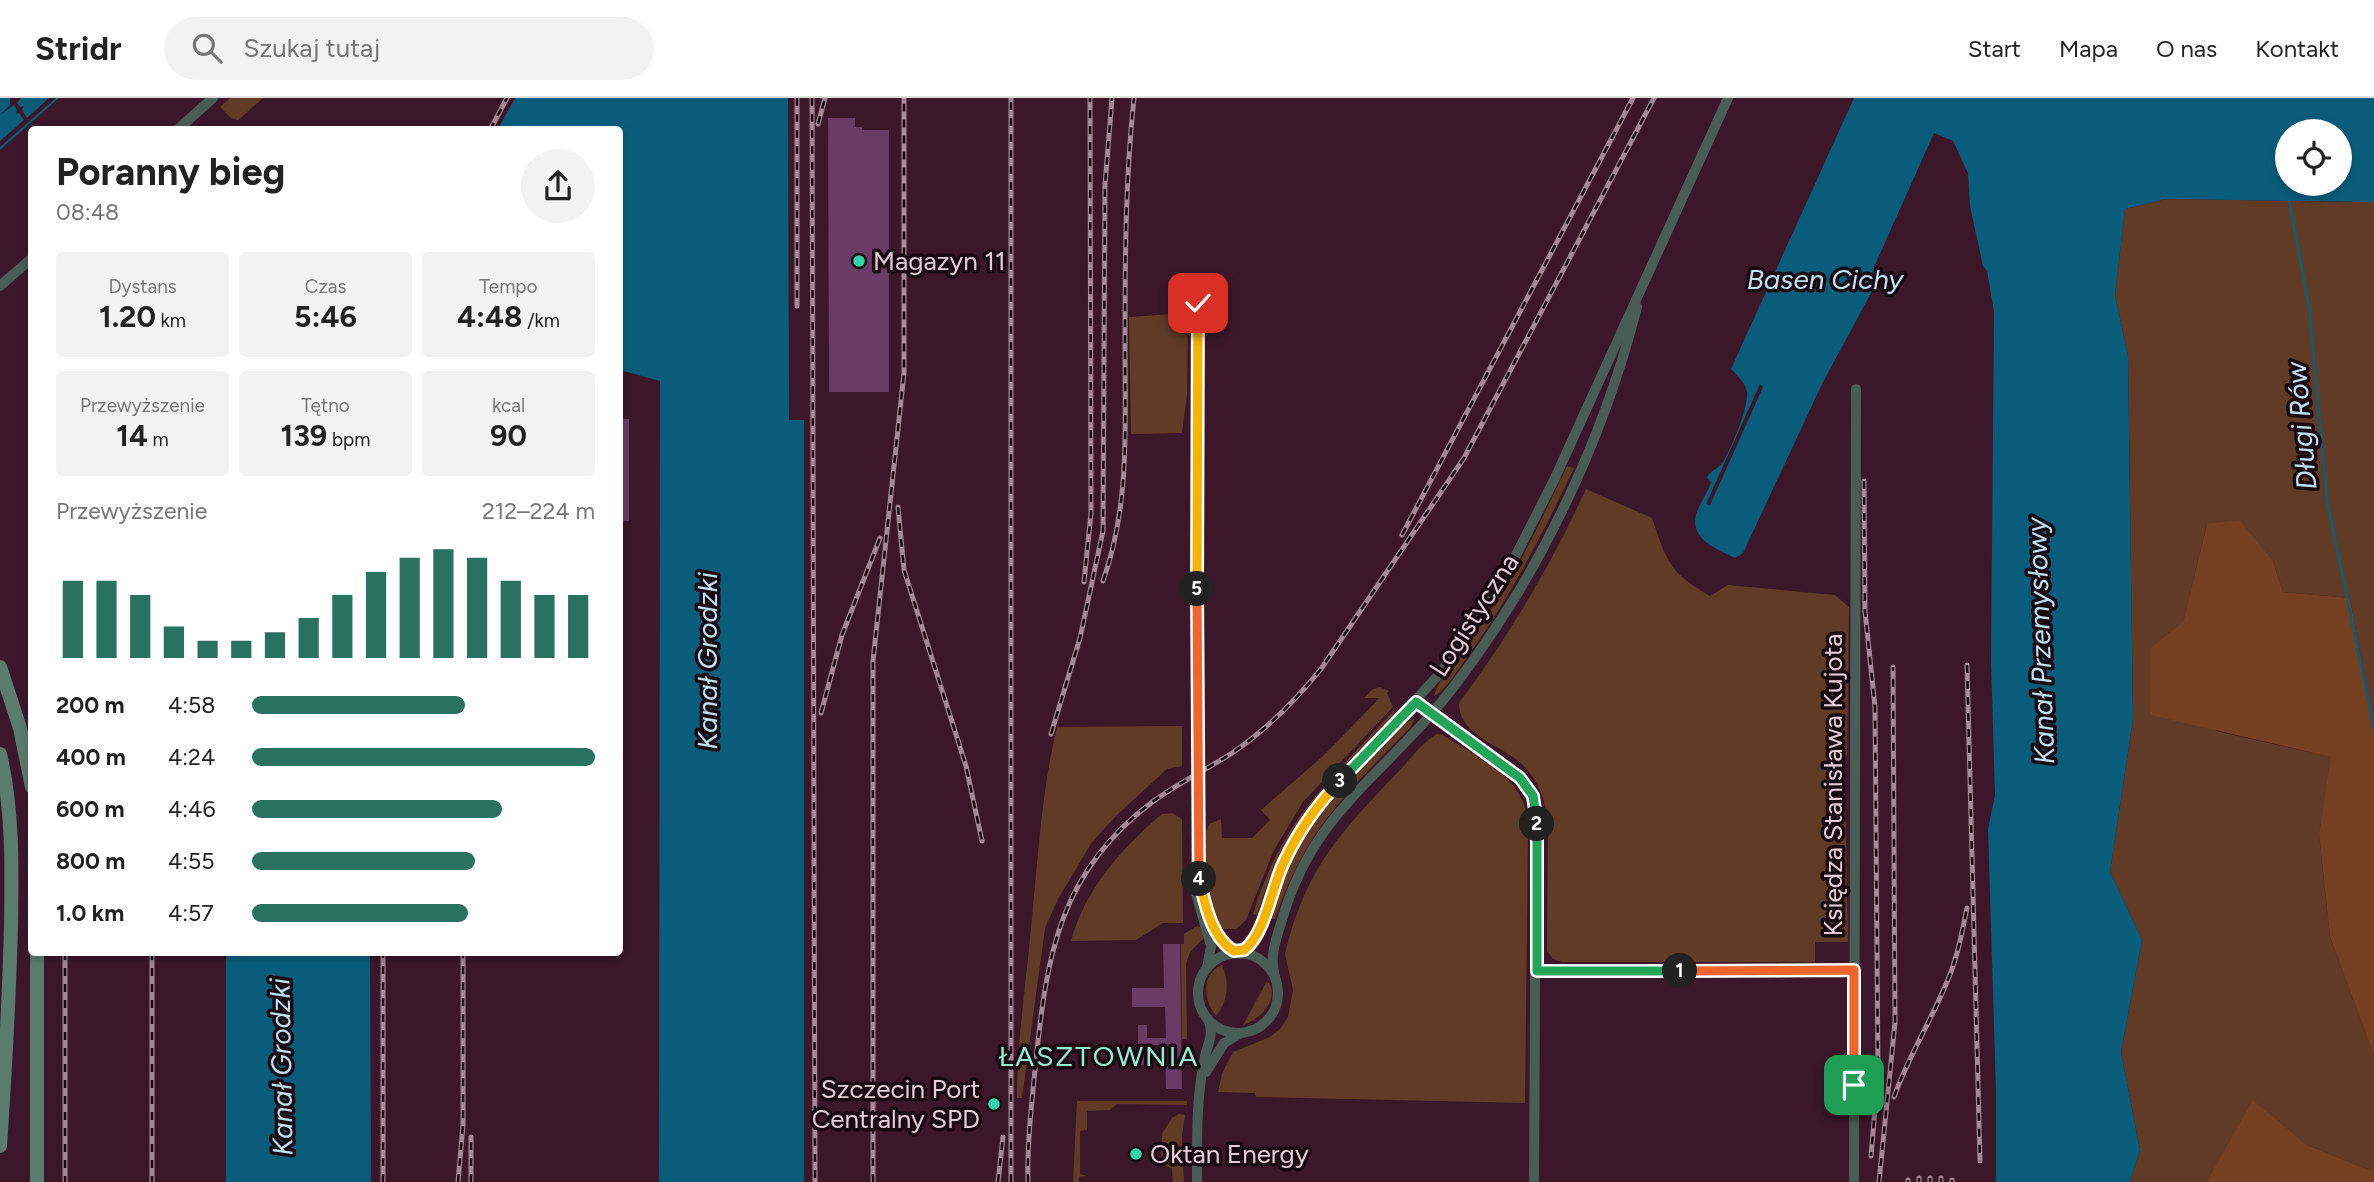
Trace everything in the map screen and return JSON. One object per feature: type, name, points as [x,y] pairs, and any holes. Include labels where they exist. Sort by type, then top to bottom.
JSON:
[{"type":"main road","points":[[0,667],[20,728],[28,767]]},
{"type":"main road","points":[[0,754],[8,806],[11,875],[8,1030],[0,1146]]},
{"type":"main road","points":[[37,956],[37,1182]]},
{"type":"street","points":[[182,126],[213,98]]},
{"type":"street","name":"Logistyczna","points":[[1238,953],[1248,948],[1256,938],[1280,869],[1312,815],[1333,788],[1416,702],[1467,636],[1517,556],[1728,98]]},
{"type":"street","points":[[0,286],[28,262]]},
{"type":"street","points":[[1197,1182],[1198,1113],[1212,1035],[1198,993],[1211,946],[1197,900],[1198,278]]},
{"type":"street","name":"Logistyczna","points":[[1275,977],[1272,958],[1275,942],[1290,893],[1309,854],[1344,804],[1432,713],[1470,665],[1511,604],[1553,527],[1605,410],[1646,279]]},
{"type":"street","name":"Księdza Stanisława Kujota","points":[[1854,1182],[1856,389]]},
{"type":"street","points":[[1416,702],[1511,769],[1533,796],[1537,814],[1534,1182]]},
{"type":"street","points":[[1198,869],[1206,907],[1218,935],[1228,948],[1260,959],[1275,977],[1278,996],[1272,1014],[1261,1025],[1222,1045],[1201,1086]]},
{"type":"street","points":[[1207,968],[1223,956],[1238,953]]},
{"type":"street","points":[[1537,971],[1854,970]]},
{"type":"street","points":[[1208,1018],[1223,1030],[1243,1032]]},
{"type":"shaded area","points":[[230,98],[263,98],[238,120],[231,118],[220,107]]},
{"type":"shaded area","points":[[2166,199],[2374,202],[2374,729],[2350,598],[2283,592],[2273,561],[2207,524],[2183,622],[2216,731],[2332,757],[2319,834],[2330,937],[2374,1056],[2374,1172],[2307,1145],[2253,1101],[2206,1182],[2130,1182],[2140,1150],[2121,1052],[2142,940],[2110,872],[2133,719],[2128,356],[2115,295],[2125,209]]},
{"type":"shaded area","points":[[1188,313],[1187,395],[1182,433],[1131,434],[1129,317]]},
{"type":"shaded area","points":[[1567,466],[1574,468],[1510,591],[1455,675],[1434,696],[1444,675],[1507,585]]},
{"type":"shaded area","points":[[1586,489],[1652,518],[1671,564],[1686,580],[1710,596],[1728,585],[1835,595],[1849,607],[1847,756],[1839,763],[1837,770],[1845,778],[1848,942],[1815,942],[1815,962],[1562,962],[1553,959],[1547,951],[1548,822],[1545,804],[1535,780],[1524,766],[1472,730],[1465,723],[1459,703],[1528,599]]},
{"type":"shaded area","points":[[2239,520],[2273,561],[2283,592],[2350,598],[2374,729],[2374,1056],[2330,937],[2319,834],[2331,757],[2150,715],[2150,649],[2183,622],[2207,524]]},
{"type":"shaded area","points":[[1380,687],[1389,691],[1387,693],[1393,707],[1303,802],[1273,852],[1246,920],[1236,929],[1223,929],[1212,907],[1207,882],[1206,832],[1209,824],[1221,819],[1222,838],[1252,838],[1270,820],[1261,810],[1322,757],[1375,703],[1379,698],[1364,698],[1373,689]]},
{"type":"shaded area","points":[[1395,709],[1391,721],[1328,787],[1295,832],[1268,884],[1257,915],[1253,914],[1278,852],[1294,826],[1330,779]]},
{"type":"shaded area","points":[[1415,718],[1410,728],[1330,814],[1300,860],[1275,919],[1269,918],[1278,889],[1291,862],[1323,812],[1383,745],[1404,724]]},
{"type":"shaded area","points":[[1182,726],[1182,766],[1167,769],[1092,842],[1058,899],[1045,928],[1022,1098],[1017,1098],[1020,1034],[1041,827],[1057,727]]},
{"type":"shaded area","points":[[1437,734],[1466,749],[1502,774],[1520,795],[1526,810],[1525,1103],[1256,1097],[1255,1093],[1218,1092],[1222,1074],[1233,1052],[1270,1037],[1288,1017],[1293,990],[1285,954],[1293,924],[1314,875],[1358,814],[1421,746]]},
{"type":"shaded area","points":[[1172,813],[1182,819],[1183,923],[1163,923],[1136,940],[1071,941],[1077,922],[1095,887],[1119,855],[1162,814]]},
{"type":"shaded area","points":[[1197,926],[1202,928],[1205,937],[1190,952],[1186,964],[1187,1039],[1182,1039],[1181,944],[1184,944],[1184,934]]},
{"type":"shaded area","points":[[1222,965],[1226,992],[1216,1016],[1209,1003],[1206,988],[1210,975]]},
{"type":"shaded area","points":[[1267,981],[1272,994],[1267,1007],[1256,1018],[1243,1025]]},
{"type":"shaded area","points":[[2253,1100],[2307,1145],[2374,1172],[2374,1182],[2206,1182]]},
{"type":"shaded area","points":[[1077,1101],[1187,1101],[1187,1105],[1117,1104],[1110,1110],[1087,1111],[1087,1130],[1080,1131],[1080,1174],[1087,1176],[1079,1177],[1079,1182],[1073,1182]]},
{"type":"shaded area","points":[[1179,1114],[1185,1115],[1182,1135],[1184,1182],[1173,1182],[1172,1168],[1161,1165],[1162,1134],[1172,1118]]},
{"type":"water","points":[[0,98],[59,98],[0,150]]},
{"type":"water","name":"Kanał Grodzki","points":[[515,98],[788,98],[789,420],[804,420],[804,1182],[659,1182],[660,381],[623,371],[623,126],[500,126]]},
{"type":"water","points":[[1854,98],[2374,98],[2374,202],[2166,199],[2125,209],[2115,295],[2128,356],[2133,719],[2110,872],[2142,940],[2121,1052],[2140,1150],[2130,1182],[1996,1182],[1988,829],[1995,795],[1991,660],[1994,312],[1987,271],[1983,266],[1970,206],[1968,173],[1953,141],[1934,133],[1874,267],[1878,280],[1822,384],[1743,553],[1735,558],[1701,537],[1695,524],[1697,511],[1711,483],[1707,477],[1721,464],[1739,428],[1747,399],[1746,388],[1731,369]]},
{"type":"water","name":"Kanał Grodzki","points":[[226,956],[370,956],[371,1182],[226,1182]]},
{"type":"pier","points":[[10,98],[21,98],[17,103],[20,107],[24,106],[22,110],[27,118],[49,98],[56,98],[0,147],[0,141],[24,120],[19,113],[16,114],[14,105],[0,115],[10,105]]},
{"type":"pier","points":[[1760,384],[1763,387],[1710,505],[1706,504]]},
{"type":"building","name":"Magazyn 11","points":[[828,118],[855,118],[855,127],[862,127],[862,130],[889,130],[889,392],[829,392]]},
{"type":"building","points":[[623,419],[629,419],[629,521],[623,521]]},
{"type":"building","points":[[1163,944],[1180,944],[1182,1089],[1166,1089],[1165,1045],[1147,1045],[1147,1065],[1138,1065],[1138,1025],[1147,1025],[1147,1038],[1166,1038],[1165,1007],[1132,1007],[1132,988],[1164,988]]},
{"type":"waterway","name":"Długi Rów","points":[[2289,200],[2309,307],[2327,500],[2374,728]]},
{"type":"railway","points":[[492,126],[507,98]]},
{"type":"railway","points":[[797,98],[797,306]]},
{"type":"railway","points":[[812,98],[815,1182]]},
{"type":"railway","points":[[818,124],[825,98]]},
{"type":"railway","points":[[873,1182],[873,661],[904,373],[904,98]]},
{"type":"railway","points":[[1011,98],[1011,1182]]},
{"type":"railway","points":[[1084,582],[1091,513],[1090,98]]},
{"type":"railway","points":[[1051,734],[1080,638],[1103,531],[1105,185],[1112,98]]},
{"type":"railway","points":[[1103,581],[1118,524],[1124,466],[1126,223],[1134,98]]},
{"type":"railway","points":[[1402,535],[1633,98]]},
{"type":"railway","points":[[1028,1182],[1031,1106],[1046,985],[1053,950],[1078,887],[1096,857],[1120,830],[1161,796],[1257,735],[1290,704],[1321,669],[1464,458],[1654,98]]},
{"type":"railway","points":[[1864,481],[1865,611],[1875,707],[1878,1074],[1871,1156]]},
{"type":"railway","points":[[898,507],[904,570],[966,766],[982,841]]},
{"type":"railway","points":[[821,713],[842,635],[880,538]]},
{"type":"railway","points":[[1967,665],[1980,1161]]},
{"type":"railway","points":[[1879,1182],[1895,1022],[1893,667]]},
{"type":"railway","points":[[1894,1097],[1951,973],[1967,908]]},
{"type":"railway","points":[[65,956],[65,1182]]},
{"type":"railway","points":[[152,956],[152,1182]]},
{"type":"railway","points":[[383,956],[383,1182]]},
{"type":"railway","points":[[458,1182],[463,1125],[463,956]]},
{"type":"railway","points":[[471,1137],[471,1182]]},
{"type":"railway","points":[[998,1182],[1003,1137]]},
{"type":"place","name":"Magazyn 11","points":[[859,261]]},
{"type":"place","name":"Szczecin Port Centralny SPD","points":[[994,1104]]},
{"type":"place","name":"Oktan Energy","points":[[1136,1154]]},
{"type":"district","name":"ŁASZTOWNIA","points":[[1099,1056]]},
{"type":"route","points":[[1198,303],[1198,869],[1208,912],[1224,944],[1238,953],[1253,943],[1280,869],[1306,823],[1333,788],[1416,702],[1511,769],[1533,796],[1537,814],[1537,971],[1854,970],[1854,1085]]},
{"type":"water label","name":"Basen Cichy","points":[[1825,279]]},
{"type":"water label","name":"Kanał Przemysłowy","points":[[2040,641]]}]
